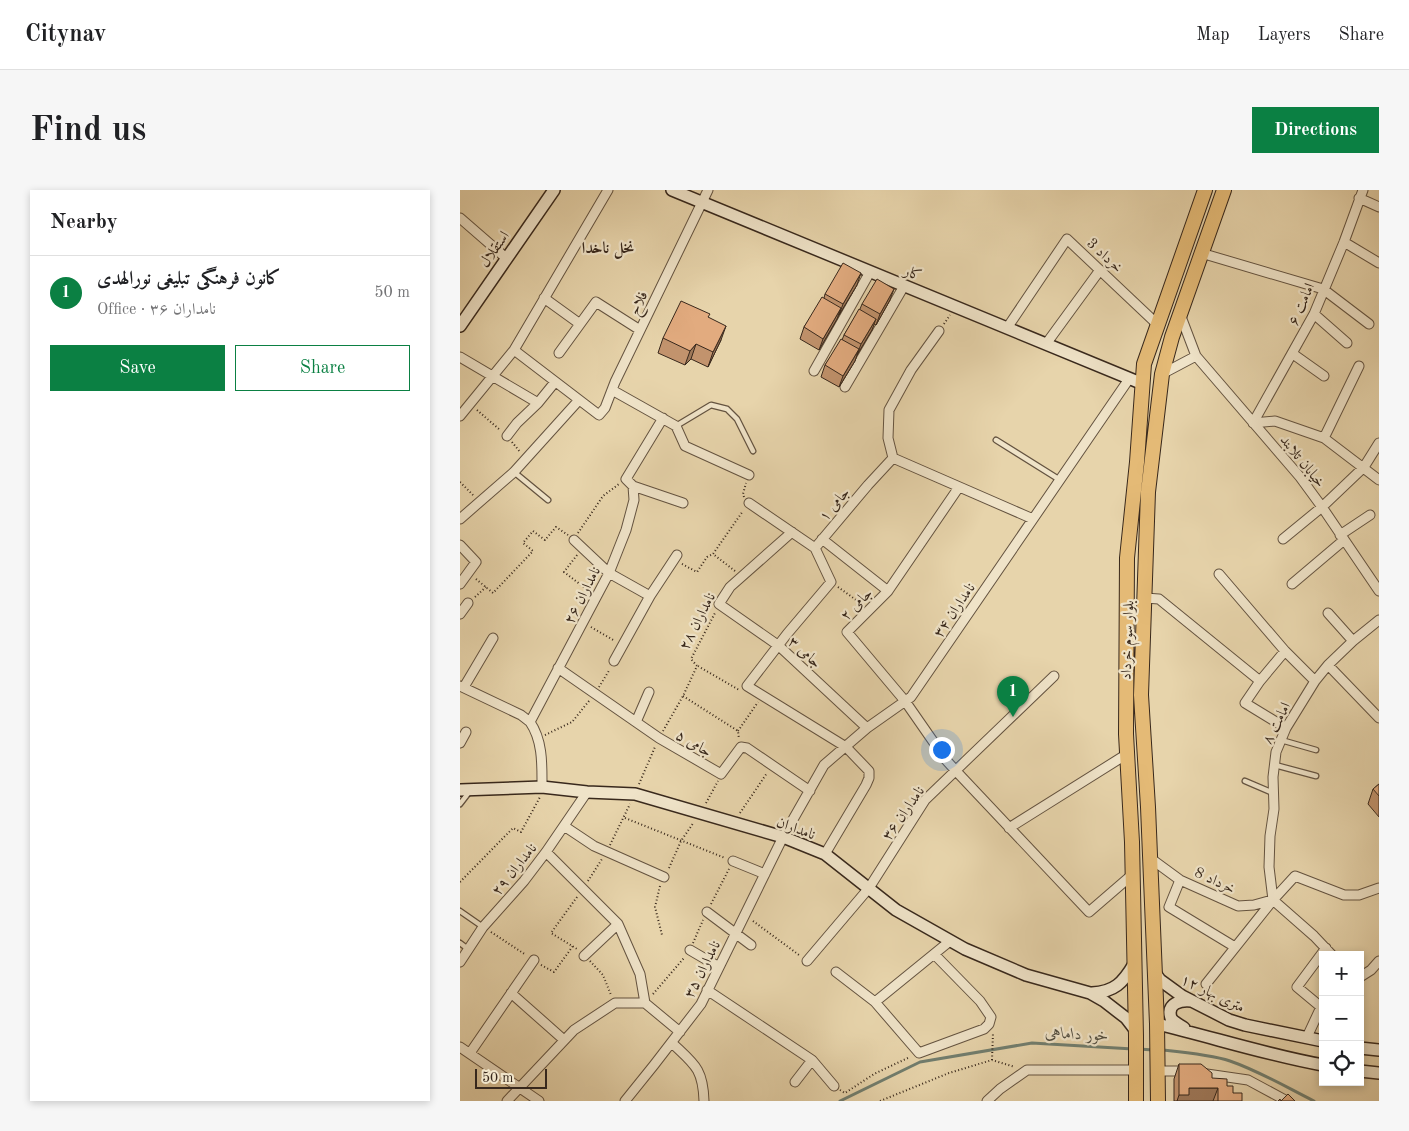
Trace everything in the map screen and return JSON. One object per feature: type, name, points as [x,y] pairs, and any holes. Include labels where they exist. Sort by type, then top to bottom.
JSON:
[{"type":"main road","name":"بلوار سوم خرداد","points":[[1136,1101],[1133,874],[1127,754],[1127,558],[1144,364],[1205,190]]},
{"type":"main road","name":"بلوار سوم خرداد","points":[[1158,1101],[1157,1030],[1142,695],[1148,492],[1162,374],[1180,314],[1224,190]]},
{"type":"main road","points":[[1130,805],[1148,807]]},
{"type":"street","name":"استقلال","points":[[460,326],[554,190]]},
{"type":"street","points":[[460,416],[514,350],[608,190]]},
{"type":"street","name":"کار","points":[[672,190],[1143,384]]},
{"type":"street","name":"فلاح","points":[[579,400],[599,415],[604,408],[708,190]]},
{"type":"street","points":[[1361,194],[1379,207]]},
{"type":"street","name":"امامت ۶","points":[[1253,424],[1314,314],[1344,242],[1361,194]]},
{"type":"street","points":[[460,218],[506,258]]},
{"type":"street","name":"خرداد 3","points":[[1007,328],[1067,239],[1158,325]]},
{"type":"street","points":[[1344,242],[1379,263]]},
{"type":"street","points":[[1201,254],[1323,289],[1369,324]]},
{"type":"street","points":[[1046,344],[1100,270]]},
{"type":"street","points":[[814,371],[870,272]]},
{"type":"street","points":[[845,387],[904,286]]},
{"type":"street","points":[[544,298],[580,324]]},
{"type":"street","points":[[560,353],[596,302],[640,330]]},
{"type":"street","name":"خیابان تلابند","points":[[1180,314],[1196,356],[1300,477],[1379,592]]},
{"type":"street","points":[[1314,314],[1347,343]]},
{"type":"street","points":[[939,331],[911,370],[889,410],[888,438],[894,458],[1033,520]]},
{"type":"street","points":[[460,518],[514,472],[579,400],[514,350]]},
{"type":"street","points":[[1293,354],[1324,376]]},
{"type":"street","points":[[1162,374],[1196,356]]},
{"type":"street","points":[[460,357],[538,403]]},
{"type":"street","points":[[1324,438],[1358,366]]},
{"type":"street","name":"نامداران ۳۴","points":[[783,837],[824,765],[867,728],[911,697],[1129,379]]},
{"type":"street","points":[[507,436],[555,382]]},
{"type":"street","points":[[612,390],[676,426],[685,446],[749,475]]},
{"type":"street","points":[[663,418],[626,479],[633,486],[683,503]]},
{"type":"street","points":[[1253,424],[1275,421],[1324,438],[1379,480]]},
{"type":"street","points":[[1283,539],[1322,507],[1364,467],[1379,443]]},
{"type":"street","name":"جامی ۱","points":[[815,548],[868,485],[894,458]]},
{"type":"street","name":"نامداران ۲۶","points":[[530,722],[609,573],[626,530],[634,500],[633,486]]},
{"type":"street","points":[[888,590],[959,487]]},
{"type":"street","points":[[748,503],[815,548],[831,582],[747,686],[846,747],[869,771],[869,778],[825,854]]},
{"type":"street","points":[[1292,584],[1342,537],[1370,515]]},
{"type":"street","name":"نامداران ۲۸","points":[[719,604],[730,587],[792,532]]},
{"type":"street","name":"جامی ۲","points":[[822,539],[888,590],[847,632],[905,701]]},
{"type":"street","points":[[574,540],[609,573],[650,596]]},
{"type":"street","points":[[460,545],[476,562],[460,584]]},
{"type":"street","points":[[614,661],[650,596],[675,557]]},
{"type":"street","points":[[1219,574],[1285,651],[1315,681]]},
{"type":"street","points":[[1145,598],[1159,599],[1260,681]]},
{"type":"street","points":[[460,614],[468,603]]},
{"type":"street","name":"جامی ۳","points":[[719,604],[779,646],[867,728]]},
{"type":"street","points":[[1328,613],[1354,640]]},
{"type":"street","name":"امامت ۸","points":[[1273,900],[1269,867],[1270,836],[1274,809],[1273,765],[1276,752],[1286,728],[1315,681],[1328,665],[1354,640],[1379,620]]},
{"type":"street","points":[[493,638],[462,687],[521,715],[530,722],[537,732],[542,761],[542,788]]},
{"type":"street","points":[[1285,651],[1260,681],[1245,703],[1286,728]]},
{"type":"street","points":[[1328,665],[1379,718]]},
{"type":"street","name":"جامی ۵","points":[[558,668],[659,738],[721,774],[741,747]]},
{"type":"street","name":"نامداران ۳۶","points":[[806,961],[869,888],[925,800],[1054,676]]},
{"type":"street","points":[[636,722],[650,692]]},
{"type":"street","points":[[905,701],[946,760],[1089,912],[1133,874]]},
{"type":"street","points":[[460,743],[466,732]]},
{"type":"street","points":[[741,747],[747,748],[810,791]]},
{"type":"street","points":[[1009,828],[1127,754]]},
{"type":"street","name":"نامداران","points":[[466,790],[542,788],[635,794],[783,837],[825,854],[896,910],[950,941],[1026,975],[1090,993],[1105,993],[1115,987],[1127,976],[1134,964]]},
{"type":"street","name":"نامداران ۲۹","points":[[460,962],[483,927],[524,881],[546,852],[587,792]]},
{"type":"street","points":[[564,826],[594,846],[664,877]]},
{"type":"street","name":"نامداران ۳۵","points":[[625,1101],[701,1004],[783,837]]},
{"type":"street","points":[[546,852],[618,924],[640,974],[645,1003]]},
{"type":"street","name":"خرداد 8","points":[[1150,858],[1180,880],[1238,906],[1254,905],[1273,900]]},
{"type":"street","points":[[733,861],[765,874]]},
{"type":"street","points":[[1206,984],[1273,900],[1295,876],[1344,895],[1359,895],[1379,888]]},
{"type":"street","points":[[1180,880],[1170,907],[1235,947]]},
{"type":"street","points":[[1273,900],[1329,951]]},
{"type":"street","points":[[707,912],[751,945]]},
{"type":"street","points":[[584,956],[618,924]]},
{"type":"street","points":[[875,1002],[950,941]]},
{"type":"street","points":[[690,950],[719,967]]},
{"type":"street","points":[[836,972],[875,1002],[919,1053],[984,1029],[989,1024],[990,1017],[987,1010],[934,954]]},
{"type":"street","points":[[470,1053],[534,960]]},
{"type":"street","points":[[1364,974],[1379,961]]},
{"type":"street","points":[[1307,1037],[1321,1007],[1297,987],[1319,962]]},
{"type":"street","name":"۱۲ متری بهار","points":[[1154,973],[1169,988],[1217,1014],[1245,1025],[1319,1039]]},
{"type":"street","points":[[707,990],[812,1060],[834,1086]]},
{"type":"street","points":[[511,993],[564,1040]]},
{"type":"street","name":"نامداران","points":[[1090,993],[1126,1018],[1136,1033]]},
{"type":"street","points":[[1192,1032],[1171,1018],[1171,1010],[1174,1004],[1180,1000],[1193,1001]]},
{"type":"street","points":[[507,1101],[574,1030],[615,1003],[645,1003],[680,1032]]},
{"type":"street","points":[[1157,1030],[1192,1032],[1284,1058],[1319,1064]]},
{"type":"street","points":[[672,1043],[697,1067],[703,1082],[704,1101]]},
{"type":"street","points":[[460,1046],[539,1101]]},
{"type":"street","points":[[1364,1048],[1379,1050]]},
{"type":"street","points":[[795,1082],[812,1060]]},
{"type":"street","points":[[987,1101],[1000,1088],[1027,1070],[1136,1067]]},
{"type":"street","points":[[1157,1067],[1248,1080],[1286,1101]]},
{"type":"street","points":[[1364,1072],[1379,1073]]},
{"type":"lane","points":[[676,426],[711,405],[727,408],[737,419],[754,451]]},
{"type":"lane","points":[[996,440],[1060,480]]},
{"type":"lane","points":[[514,472],[548,500]]},
{"type":"lane","points":[[1281,740],[1316,750]]},
{"type":"lane","points":[[1273,765],[1316,776]]},
{"type":"lane","points":[[1245,781],[1273,794]]},
{"type":"lane","points":[[460,804],[466,790]]},
{"type":"lane","points":[[460,911],[483,927]]},
{"type":"lane","points":[[460,943],[468,949]]},
{"type":"path","points":[[939,331],[956,307]]},
{"type":"path","points":[[470,404],[507,436],[526,459]]},
{"type":"path","points":[[675,557],[696,572],[707,557],[713,554],[748,503],[742,494],[749,475]]},
{"type":"path","points":[[468,573],[493,593],[533,551],[524,543],[533,531],[545,540],[556,527],[574,540],[603,496],[626,479]]},
{"type":"path","points":[[460,482],[479,502]]},
{"type":"path","points":[[582,548],[564,572],[596,598]]},
{"type":"path","points":[[713,554],[743,577]]},
{"type":"path","points":[[831,582],[869,610]]},
{"type":"path","points":[[468,603],[486,587]]},
{"type":"path","name":"نامداران ۲۸","points":[[551,933],[583,888],[625,818],[659,738],[683,696],[697,666],[691,659],[719,604]]},
{"type":"path","points":[[582,622],[622,646]]},
{"type":"path","points":[[538,739],[572,722],[596,693],[614,661]]},
{"type":"path","points":[[697,666],[739,690],[747,686]]},
{"type":"path","points":[[741,747],[738,731],[763,695]]},
{"type":"path","points":[[683,696],[738,731]]},
{"type":"path","points":[[734,823],[773,766]]},
{"type":"path","points":[[701,812],[721,774]]},
{"type":"path","points":[[460,882],[513,828],[521,832],[539,798],[542,788]]},
{"type":"path","points":[[625,818],[733,861]]},
{"type":"path","points":[[460,876],[464,878]]},
{"type":"path","points":[[745,915],[806,961]]},
{"type":"path","points":[[483,927],[554,972],[573,946]]},
{"type":"path","points":[[645,1003],[690,950]]},
{"type":"path","points":[[989,1024],[994,1036],[992,1060]]},
{"type":"path","points":[[834,1086],[845,1093],[874,1074],[919,1053]]},
{"type":"path","points":[[880,1101],[949,1073],[992,1060],[1027,1070]]},
{"type":"building","points":[[843,263],[861,273],[843,304],[825,294]]},
{"type":"building","points":[[877,279],[894,289],[880,314],[862,304]]},
{"type":"building","points":[[822,297],[841,308],[823,339],[804,327]]},
{"type":"building","points":[[681,301],[710,314],[708,317],[726,326],[713,352],[696,344],[690,351],[663,338]]},
{"type":"building","points":[[859,309],[876,319],[861,344],[844,335]]},
{"type":"building","points":[[841,339],[859,349],[843,376],[825,365]]},
{"type":"building","points":[[1379,784],[1379,796],[1373,789]]},
{"type":"building","points":[[1179,1064],[1201,1064],[1212,1073],[1212,1078],[1227,1079],[1227,1086],[1233,1086],[1233,1093],[1242,1093],[1242,1101],[1218,1101],[1218,1088],[1189,1088],[1189,1095],[1179,1095]]},
{"type":"building","points":[[1288,1094],[1295,1101],[1281,1101]]},
{"type":"waterway","name":"خور داماهی","points":[[840,1101],[920,1062],[1032,1043],[1133,1049]]},
{"type":"waterway","name":"خور داماهی","points":[[1139,1049],[1153,1050]]},
{"type":"waterway","name":"خور داماهی","points":[[1162,1050],[1206,1055],[1230,1061],[1262,1074],[1314,1101]]},
{"type":"place","name":"کانون فرهنگی تبلیغی نورالهدی","points":[[1013,717]]},
{"type":"district","name":"نخل ناخدا","points":[[608,247]]}]
